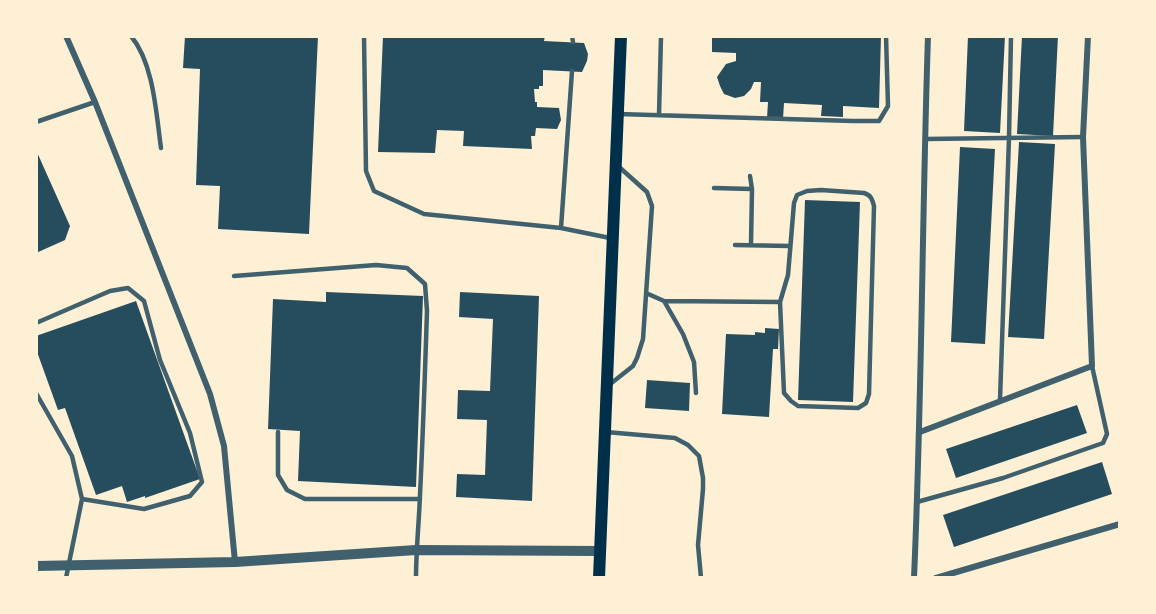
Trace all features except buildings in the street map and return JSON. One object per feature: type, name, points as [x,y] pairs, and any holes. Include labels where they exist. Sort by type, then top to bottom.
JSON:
[{"type":"main road","points":[[599,578],[621,36]]},
{"type":"street","points":[[66,36],[95,102],[210,394],[224,446],[235,562]]},
{"type":"street","points":[[914,578],[920,432],[928,36]]},
{"type":"street","points":[[920,432],[1092,366],[1083,137],[1088,36]]},
{"type":"street","points":[[936,578],[1120,524]]},
{"type":"street","points":[[36,566],[235,562],[416,550],[599,550]]},
{"type":"lane","points":[[131,36],[151,77],[161,148]]},
{"type":"lane","points":[[364,36],[366,171],[374,191],[424,214],[561,228],[613,238]]},
{"type":"lane","points":[[572,36],[573,42]]},
{"type":"lane","points":[[659,115],[661,36]]},
{"type":"lane","points":[[617,114],[879,121],[888,106],[886,36]]},
{"type":"lane","points":[[1000,400],[1011,36]]},
{"type":"lane","points":[[561,228],[572,71]]},
{"type":"lane","points":[[36,123],[95,102]]},
{"type":"lane","points":[[925,139],[1083,137]]},
{"type":"lane","points":[[607,386],[633,366],[643,339],[652,206],[647,192],[616,164]]},
{"type":"lane","points":[[750,176],[752,189],[751,244]]},
{"type":"lane","points":[[714,188],[752,189]]},
{"type":"lane","points":[[821,189],[868,194],[874,206],[869,394],[866,403],[858,408],[798,406],[784,393],[780,302],[788,275],[794,203],[797,195],[821,189]]},
{"type":"lane","points":[[735,244],[790,246]]},
{"type":"lane","points":[[234,276],[376,265],[407,268],[425,284],[427,312],[416,578]]},
{"type":"lane","points":[[36,323],[110,291],[128,288],[144,301],[160,360],[190,433],[202,482],[190,496],[144,509],[82,499]]},
{"type":"lane","points":[[646,293],[664,301],[780,302]]},
{"type":"lane","points":[[664,301],[683,334],[694,362],[696,393]]},
{"type":"lane","points":[[917,502],[1003,478],[1103,443],[1107,434],[1092,366]]},
{"type":"lane","points":[[36,393],[72,456],[82,499],[66,578]]},
{"type":"lane","points":[[604,431],[675,438],[688,445],[699,456],[703,478],[698,545],[701,578]]},
{"type":"lane","points":[[278,432],[278,475],[287,490],[305,499],[420,499]]}]
